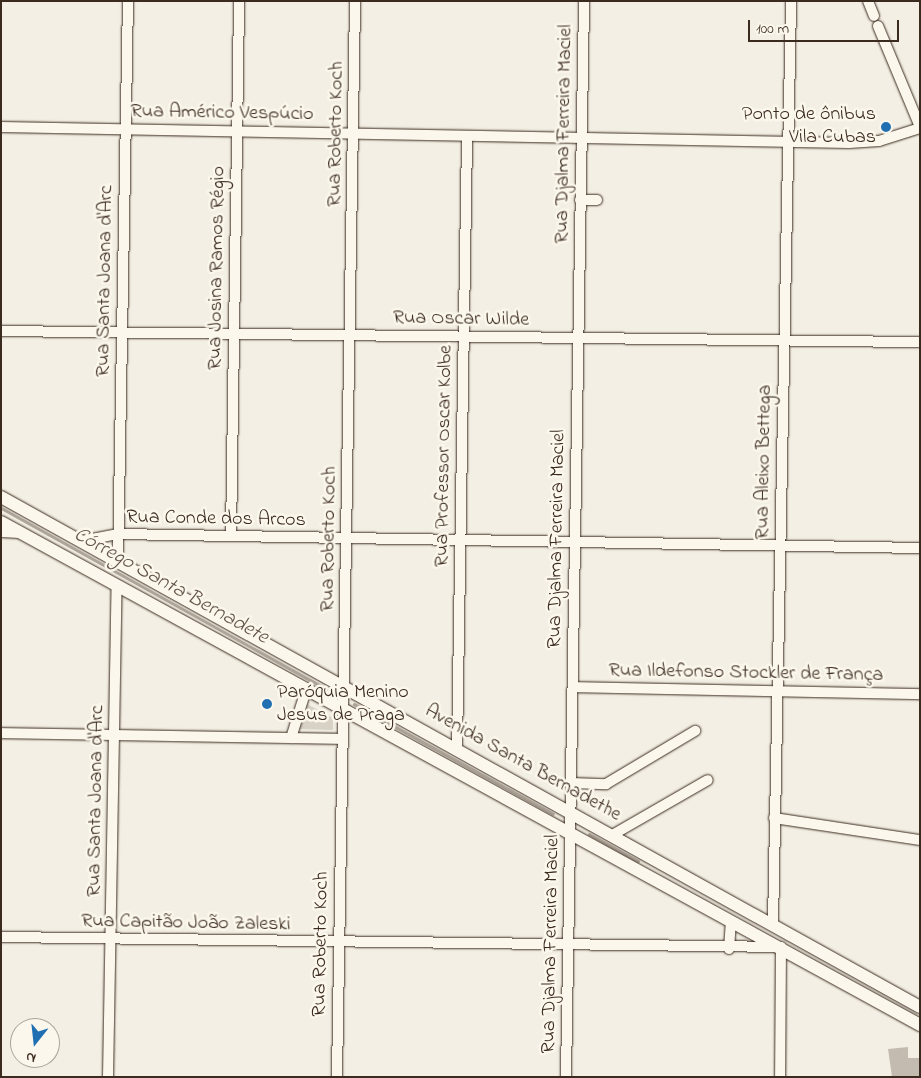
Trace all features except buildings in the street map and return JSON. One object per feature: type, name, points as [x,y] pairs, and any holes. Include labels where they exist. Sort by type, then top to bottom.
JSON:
[{"type":"main road","name":"Avenida Santa Bernadethe","points":[[1,497],[614,834],[920,1007]]},
{"type":"main road","name":"Avenida Santa Bernadethe","points":[[1,522],[570,836],[781,947],[920,1025]]},
{"type":"street","name":"Rua Santa Joana d'Arc","points":[[118,561],[128,1]]},
{"type":"street","name":"Rua Josina Ramos Régio","points":[[231,536],[239,1]]},
{"type":"street","name":"Rua Roberto Koch","points":[[337,1077],[355,1]]},
{"type":"street","name":"Rua Djalma Ferreira Maciel","points":[[566,1077],[584,1]]},
{"type":"street","name":"Rua Aleixo Bettega","points":[[773,924],[791,1]]},
{"type":"street","points":[[868,1],[920,128]]},
{"type":"street","name":"Rua Américo Vespúcio","points":[[1,127],[788,142],[864,142],[920,128]]},
{"type":"street","name":"Rua Professor Oscar Kolbe","points":[[457,748],[467,136]]},
{"type":"street","points":[[580,200],[596,200]]},
{"type":"street","name":"Rua Oscar Wilde","points":[[1,330],[920,342]]},
{"type":"street","points":[[1,532],[20,532]]},
{"type":"street","name":"Rua Conde dos Arcos","points":[[82,541],[118,534],[920,548]]},
{"type":"street","name":"Rua Santa Joana d'Arc","points":[[108,1077],[117,586]]},
{"type":"street","name":"Rua Ildefonso Stockler de França","points":[[572,687],[920,694]]},
{"type":"street","points":[[291,738],[306,690]]},
{"type":"street","points":[[571,783],[606,784],[695,731]]},
{"type":"street","points":[[1,734],[342,739]]},
{"type":"street","points":[[614,834],[708,780]]},
{"type":"street","points":[[774,818],[918,840]]},
{"type":"street","points":[[729,948],[731,921]]},
{"type":"street","name":"Rua Capitão João Zaleski","points":[[1,937],[568,946],[781,947]]},
{"type":"street","points":[[780,1077],[781,947]]},
{"type":"shaded area","points":[[307,704],[333,718],[333,730],[299,729]]},
{"type":"waterway","name":"Córrego Santa Bernadete","points":[[1,508],[326,689]]},
{"type":"waterway","name":"Córrego Santa Bernadete","points":[[354,704],[553,814]]},
{"type":"waterway","name":"Córrego Santa Bernadete","points":[[589,834],[638,861]]},
{"type":"place","name":"Ponto de ônibus Vila Cubas","points":[[886,127]]},
{"type":"place","name":"Paróquia Menino Jesus de Praga","points":[[267,704]]}]
